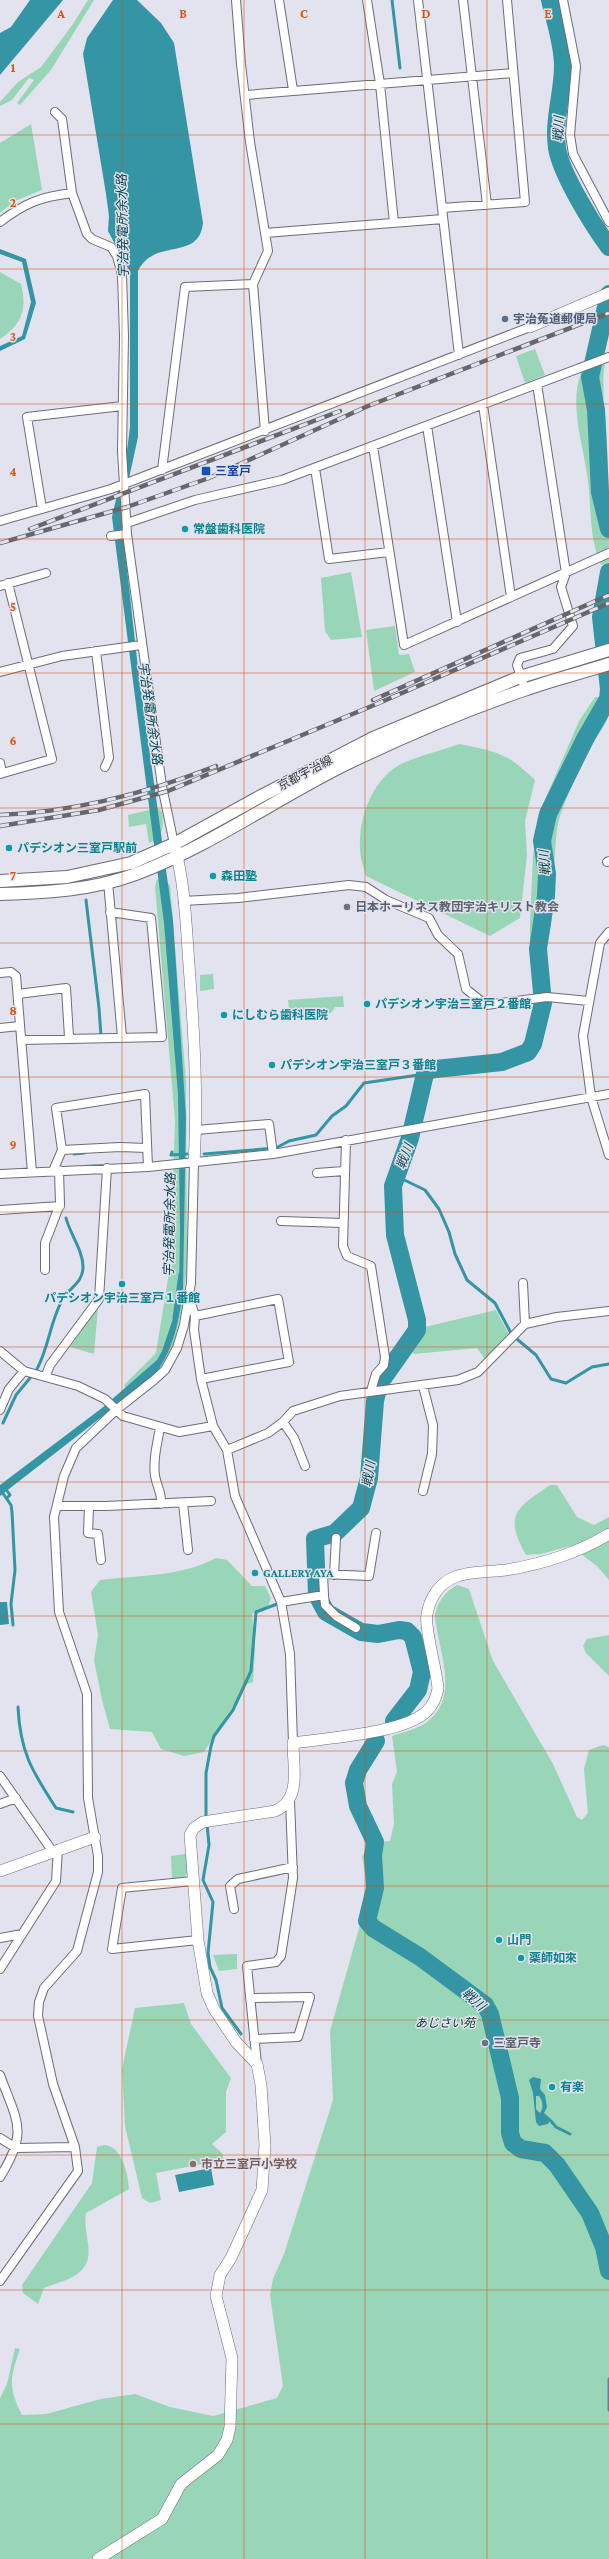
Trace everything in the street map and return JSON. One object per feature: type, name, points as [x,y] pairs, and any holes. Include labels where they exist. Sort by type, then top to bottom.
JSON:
[{"type":"main road","name":"京都宇治線","points":[[0,894],[47,893],[108,882],[151,862],[171,846],[269,791],[373,738],[520,677],[609,650]]},
{"type":"main road","name":"京都宇治線","points":[[0,881],[68,877],[173,858],[344,765],[449,718],[524,689],[605,666]]},
{"type":"street","points":[[236,0],[241,64],[246,95],[250,142],[265,232],[266,258],[261,264],[253,284],[265,431]]},
{"type":"street","points":[[279,0],[293,90]]},
{"type":"street","points":[[367,0],[380,84],[394,223]]},
{"type":"street","points":[[418,0],[459,355]]},
{"type":"street","points":[[463,0],[487,205]]},
{"type":"street","points":[[442,208],[525,202],[513,73],[514,64],[507,0]]},
{"type":"street","points":[[563,0],[576,66],[570,135],[572,154],[609,222]]},
{"type":"street","points":[[246,95],[513,73]]},
{"type":"street","points":[[55,112],[62,119],[72,193],[86,234],[92,239],[111,247],[117,256],[122,275],[124,336],[122,406],[127,522],[125,534],[140,645],[171,846],[183,901],[193,1028],[196,1130],[192,1163],[190,1298],[194,1316],[194,1330],[201,1379],[213,1426],[227,1450],[235,1496],[281,1602],[290,1654],[293,1742],[293,1794],[290,1801],[285,1807],[275,1811],[208,1822],[194,1828],[190,1835],[198,1940],[203,1976],[214,2009],[236,2042],[257,2064]]},
{"type":"street","points":[[0,222],[27,203],[48,196],[72,193]]},
{"type":"street","points":[[265,232],[443,219]]},
{"type":"street","points":[[162,470],[185,287],[253,284]]},
{"type":"street","points":[[0,521],[93,496],[459,355],[606,295]]},
{"type":"street","points":[[127,522],[195,500],[282,480],[605,358]]},
{"type":"street","points":[[524,689],[517,665],[520,658],[553,649],[573,626],[561,587],[566,573],[538,384]]},
{"type":"street","points":[[483,405],[511,597]]},
{"type":"street","points":[[42,509],[27,417],[122,406]]},
{"type":"street","points":[[428,426],[457,622]]},
{"type":"street","points":[[372,446],[404,645],[609,553]]},
{"type":"street","points":[[315,468],[329,559],[389,552]]},
{"type":"street","points":[[112,536],[125,534]]},
{"type":"street","points":[[0,763],[1,773],[52,759],[28,665],[4,585],[46,573]]},
{"type":"street","points":[[0,672],[62,656],[140,645]]},
{"type":"street","points":[[96,651],[109,758],[105,767]]},
{"type":"street","points":[[108,882],[122,1037]]},
{"type":"street","points":[[183,901],[238,898],[349,885],[366,888],[386,900],[429,918],[438,935],[458,954],[466,989],[486,1005],[543,998],[589,1001]]},
{"type":"street","points":[[22,1040],[69,1037],[97,1039],[122,1037],[162,1037],[151,918],[110,912]]},
{"type":"street","points":[[609,932],[600,943],[583,1036],[591,1097],[609,1155]]},
{"type":"street","points":[[0,973],[11,972],[16,976],[32,1172]]},
{"type":"street","points":[[18,994],[66,988],[69,1037]]},
{"type":"street","points":[[0,1028],[20,1026]]},
{"type":"street","points":[[45,1270],[45,1243],[60,1206],[56,1170],[62,1150],[56,1108],[145,1094],[146,1148],[148,1167]]},
{"type":"street","points":[[0,1174],[56,1170],[148,1167],[192,1163],[346,1140],[609,1094]]},
{"type":"street","points":[[196,1130],[269,1124],[272,1150]]},
{"type":"street","points":[[346,1140],[342,1246],[346,1256],[371,1266],[385,1357],[384,1365],[376,1374],[372,1391]]},
{"type":"street","points":[[62,1150],[120,1147],[146,1148]]},
{"type":"street","points":[[46,1375],[50,1365],[99,1299],[106,1168]]},
{"type":"street","points":[[316,1173],[344,1171]]},
{"type":"street","points":[[0,1210],[60,1206]]},
{"type":"street","points":[[281,1221],[343,1223]]},
{"type":"street","points":[[523,1283],[525,1324]]},
{"type":"street","points":[[0,2280],[78,2171],[75,2147],[53,2084],[38,2016],[39,2002],[44,1988],[77,1951],[98,1872],[95,1837],[88,1798],[87,1694],[59,1612],[54,1517],[64,1476],[76,1448],[116,1410],[165,1370],[177,1348],[190,1298]]},
{"type":"street","points":[[194,1316],[278,1299],[289,1362],[201,1379]]},
{"type":"street","points":[[227,1450],[268,1433],[283,1422],[293,1411],[340,1396],[423,1386],[458,1380],[478,1372],[525,1324],[557,1317],[609,1311]]},
{"type":"street","points":[[0,1351],[24,1371],[46,1375],[78,1386],[105,1399],[123,1416],[160,1428],[180,1432],[213,1426]]},
{"type":"street","points":[[0,1410],[9,1389],[24,1371]]},
{"type":"street","points":[[423,1386],[433,1425],[432,1454],[423,1491]]},
{"type":"street","points":[[283,1422],[294,1438],[305,1466]]},
{"type":"street","points":[[160,1428],[154,1462],[156,1479],[162,1495],[161,1504]]},
{"type":"street","points":[[57,1506],[161,1504],[211,1501]]},
{"type":"street","points":[[183,1503],[188,1550]]},
{"type":"street","points":[[89,1506],[88,1533],[98,1534],[103,1555]]},
{"type":"street","points":[[356,1628],[336,1616],[325,1605],[320,1596],[323,1574],[369,1576],[376,1533]]},
{"type":"street","points":[[293,1742],[369,1732],[417,1718],[426,1712],[436,1699],[438,1689],[426,1615],[434,1594],[444,1583],[455,1577],[518,1568],[557,1557],[588,1546],[609,1534]]},
{"type":"street","points":[[334,1574],[336,1538]]},
{"type":"street","points":[[281,1602],[320,1596]]},
{"type":"street","points":[[0,1776],[55,1850],[56,1881],[0,1969]]},
{"type":"street","points":[[0,1804],[16,1798]]},
{"type":"street","points":[[98,2559],[162,2519],[181,2484],[218,2454],[227,2440],[230,2427],[232,2358],[216,2296],[220,2275],[231,2258],[262,2190],[265,2145],[261,2085],[254,2039],[247,1966],[276,1962],[281,1956],[293,1878],[290,1801]]},
{"type":"street","points":[[0,1871],[55,1850],[95,1837]]},
{"type":"street","points":[[234,1908],[230,1886],[238,1879],[293,1867]]},
{"type":"street","points":[[193,1881],[122,1888],[112,1949],[198,1940]]},
{"type":"street","points":[[0,1938],[22,1934]]},
{"type":"street","points":[[250,1998],[310,1997],[298,2037],[254,2039]]},
{"type":"street","points":[[0,2075],[19,2127],[16,2148],[0,2177]]},
{"type":"street","points":[[0,2138],[16,2148],[75,2147]]},
{"type":"green space","points":[[88,0],[94,0],[51,70],[20,105],[17,103],[34,80],[29,78],[12,100],[0,106],[0,102],[18,82],[41,67],[73,24]]},
{"type":"green space","points":[[31,124],[42,190],[15,201],[0,213],[0,143]]},
{"type":"green space","points":[[0,272],[21,284],[23,293],[23,308],[14,328],[0,339]]},
{"type":"green space","points":[[535,349],[545,375],[525,383],[516,356]]},
{"type":"green space","points":[[606,361],[604,372],[603,404],[608,454],[609,562],[601,565],[592,532],[589,486],[576,407],[579,381],[583,368]]},
{"type":"green space","points":[[351,572],[362,637],[331,640],[325,631],[321,578]]},
{"type":"green space","points":[[395,626],[399,655],[409,654],[415,672],[374,691],[366,630]]},
{"type":"green space","points":[[595,697],[605,697],[609,712],[608,717],[576,776],[560,816],[555,850],[553,911],[546,946],[540,958],[530,946],[530,923],[533,855],[541,809],[579,721]]},
{"type":"green space","points":[[459,744],[500,754],[517,764],[535,780],[525,821],[527,855],[520,918],[490,936],[366,876],[361,856],[360,837],[365,812],[376,788],[383,778],[392,769],[403,763]]},
{"type":"green space","points":[[158,808],[162,812],[162,830],[158,838],[149,843],[146,824],[129,827],[128,815]]},
{"type":"green space","points":[[157,879],[170,885],[186,1081],[187,1264],[182,1310],[173,1347],[160,1365],[129,1395],[124,1385],[156,1353],[170,1266],[175,1121],[155,886]]},
{"type":"green space","points":[[213,974],[214,989],[200,991],[200,975]]},
{"type":"green space","points":[[343,996],[344,1007],[335,1007],[331,1013],[290,1017],[288,1000]]},
{"type":"green space","points":[[98,1308],[94,1354],[70,1347]]},
{"type":"green space","points":[[496,1310],[510,1337],[486,1361],[477,1348],[414,1354],[409,1348],[421,1328]]},
{"type":"green space","points":[[550,1485],[557,1485],[577,1517],[594,1525],[609,1517],[609,1580],[597,1566],[570,1546],[541,1554],[526,1555],[515,1530],[517,1513],[529,1500]]},
{"type":"green space","points":[[216,1558],[227,1560],[252,1586],[265,1586],[271,1598],[268,1607],[252,1614],[255,1649],[253,1682],[247,1684],[204,1752],[184,1756],[161,1749],[152,1732],[110,1729],[102,1700],[94,1660],[98,1635],[91,1592],[100,1580],[174,1572],[188,1569]]},
{"type":"green space","name":"あじさい苑","points":[[457,1585],[469,1589],[493,1661],[553,1764],[577,1817],[582,1820],[588,1813],[584,1769],[589,1750],[603,1745],[609,1747],[609,2559],[0,2559],[0,2398],[7,2384],[15,2348],[20,2349],[14,2368],[12,2382],[14,2397],[22,2415],[46,2414],[101,2399],[135,2394],[170,2407],[213,2416],[277,2398],[283,2386],[270,2295],[273,2279],[284,2254],[333,2100],[330,2031],[369,1893],[362,1857],[369,1843],[390,1841],[394,1824],[392,1784],[397,1772],[392,1736],[427,1722],[437,1711],[443,1700],[445,1673],[435,1616],[442,1598]]},
{"type":"green space","points":[[609,1635],[609,1676],[586,1653],[583,1646],[587,1639]]},
{"type":"green space","points":[[186,1854],[188,1873],[182,1879],[172,1880],[171,1856]]},
{"type":"green space","points":[[237,1954],[237,1969],[219,1971],[213,1955]]},
{"type":"green space","points":[[184,2003],[191,2024],[231,2078],[226,2092],[226,2132],[212,2144],[222,2153],[224,2160],[156,2173],[161,2200],[150,2203],[142,2198],[125,2126],[122,2069],[135,2008]]},
{"type":"green space","points":[[104,2145],[115,2150],[120,2155],[125,2168],[129,2189],[86,2213],[85,2225],[88,2255],[86,2263],[82,2270],[76,2275],[44,2288],[38,2304],[23,2293],[22,2285],[92,2183],[97,2147]]},
{"type":"water","points":[[30,0],[63,0],[0,75],[0,33],[11,27]]},
{"type":"water","points":[[113,0],[137,0],[161,23],[174,43],[203,223],[200,235],[193,242],[185,246],[154,255],[145,261],[138,271],[138,437],[121,515],[138,668],[173,920],[186,1117],[183,1288],[180,1311],[174,1335],[166,1357],[153,1377],[0,1496],[0,1485],[102,1408],[157,1360],[162,1351],[176,1310],[179,1291],[180,1231],[178,1094],[164,923],[112,517],[127,451],[130,427],[130,272],[108,231],[109,216],[106,194],[83,54],[87,38]]},
{"type":"water","points":[[0,249],[26,259],[36,303],[25,339],[0,351],[0,346],[22,336],[31,302],[22,262],[0,254]]},
{"type":"water","points":[[0,1602],[7,1602],[9,1624],[0,1625]]},
{"type":"water","points":[[533,2077],[541,2079],[540,2089],[545,2095],[547,2107],[544,2113],[551,2119],[548,2124],[539,2126],[536,2122],[533,2093],[529,2080]],"holes":[[[536,2096],[539,2096],[542,2104],[540,2113],[536,2109]]]},
{"type":"water","points":[[211,2168],[214,2185],[179,2192],[175,2175]]},
{"type":"waterway","points":[[392,0],[400,68]]},
{"type":"waterway","name":"戦川","points":[[550,0],[563,58],[563,76],[556,127],[557,148],[571,185],[609,247]]},
{"type":"waterway","name":"戦川","points":[[609,294],[590,377],[596,410],[600,492],[609,529]]},
{"type":"waterway","name":"戦川","points":[[394,1721],[418,1690],[422,1672],[413,1637],[407,1631],[399,1630],[378,1634],[361,1632],[326,1612],[317,1595],[315,1539],[335,1533],[361,1508],[369,1478],[375,1401],[379,1384],[417,1330],[417,1320],[395,1235],[393,1186],[410,1138],[426,1071],[502,1062],[528,1052],[533,1044],[543,1003],[538,949],[546,896],[547,874],[542,841],[548,814],[585,739],[608,699],[609,689],[601,617],[609,572]]},
{"type":"waterway","points":[[86,900],[101,1036]]},
{"type":"waterway","points":[[204,1154],[276,1148],[289,1141],[316,1135],[332,1116],[346,1106],[364,1083],[425,1074]]},
{"type":"waterway","name":"宇治発電所余水路","points":[[172,1152],[171,1155],[187,1154]]},
{"type":"waterway","points":[[74,1154],[84,1153]]},
{"type":"waterway","points":[[396,1176],[425,1190],[439,1209],[449,1232],[455,1254],[467,1280],[495,1303],[512,1335],[536,1355],[551,1379],[566,1383],[592,1367],[609,1364]]},
{"type":"waterway","points":[[37,1369],[60,1305],[64,1297],[81,1277],[83,1267],[79,1248],[66,1218]]},
{"type":"waterway","name":"宇治発電所余水路","points":[[174,1318],[180,1274]]},
{"type":"waterway","points":[[3,1423],[16,1395],[30,1378]]},
{"type":"waterway","points":[[5,1488],[10,1495],[7,1498]]},
{"type":"waterway","points":[[0,1489],[11,1505],[12,1512],[15,1570],[11,1604],[13,1625]]},
{"type":"waterway","points":[[206,1818],[206,1773],[214,1736],[233,1710],[251,1671],[256,1612],[277,1604]]},
{"type":"waterway","points":[[18,1707],[21,1737],[34,1772],[56,1808],[73,1812]]},
{"type":"waterway","name":"戦川","points":[[376,1741],[358,1770],[354,1783],[358,1806],[375,1842],[373,1856],[375,1888],[367,1921],[373,1928],[420,1957],[485,2005],[490,2014],[510,2098],[510,2133],[513,2143],[521,2149],[545,2153],[557,2165],[590,2213],[604,2247],[609,2271]]},
{"type":"waterway","points":[[207,1824],[209,1845],[203,1880],[213,1902],[208,1953],[210,1967],[216,1980],[222,2008],[241,2034]]},
{"type":"waterway","points":[[551,2121],[556,2127],[570,2134]]},
{"type":"waterway","points":[[609,2379],[609,2410]]},
{"type":"railway","points":[[0,543],[127,507],[209,478],[368,406],[609,313]]},
{"type":"railway","points":[[30,529],[340,411]]},
{"type":"railway","points":[[373,700],[609,595]]},
{"type":"railway","points":[[0,826],[99,810],[168,791],[379,703],[609,603]]},
{"type":"railway","points":[[0,815],[56,810],[110,800],[164,785],[216,766]]},
{"type":"place","name":"宇治菟道郵便局","points":[[505,319]]},
{"type":"place","name":"三室戸","points":[[206,471]]},
{"type":"place","name":"常盤歯科医院","points":[[185,529]]},
{"type":"place","name":"パデシオン三室戸駅前","points":[[9,848]]},
{"type":"place","name":"森田塾","points":[[213,876]]},
{"type":"place","name":"日本ホーリネス教団宇治キリスト教会","points":[[347,907]]},
{"type":"place","name":"パデシオン宇治三室戸２番館","points":[[367,1004]]},
{"type":"place","name":"にしむら歯科医院","points":[[224,1015]]},
{"type":"place","name":"パデシオン宇治三室戸３番館","points":[[272,1065]]},
{"type":"place","name":"パデシオン宇治三室戸１番館","points":[[122,1284]]},
{"type":"place","name":"GALLERY AYA","points":[[255,1573]]},
{"type":"place","name":"山門","points":[[499,1940]]},
{"type":"place","name":"薬師如來","points":[[521,1958]]},
{"type":"place","name":"三室戸寺","points":[[485,2043]]},
{"type":"place","name":"有楽","points":[[552,2087]]},
{"type":"place","name":"市立三室戸小学校","points":[[193,2164]]}]
